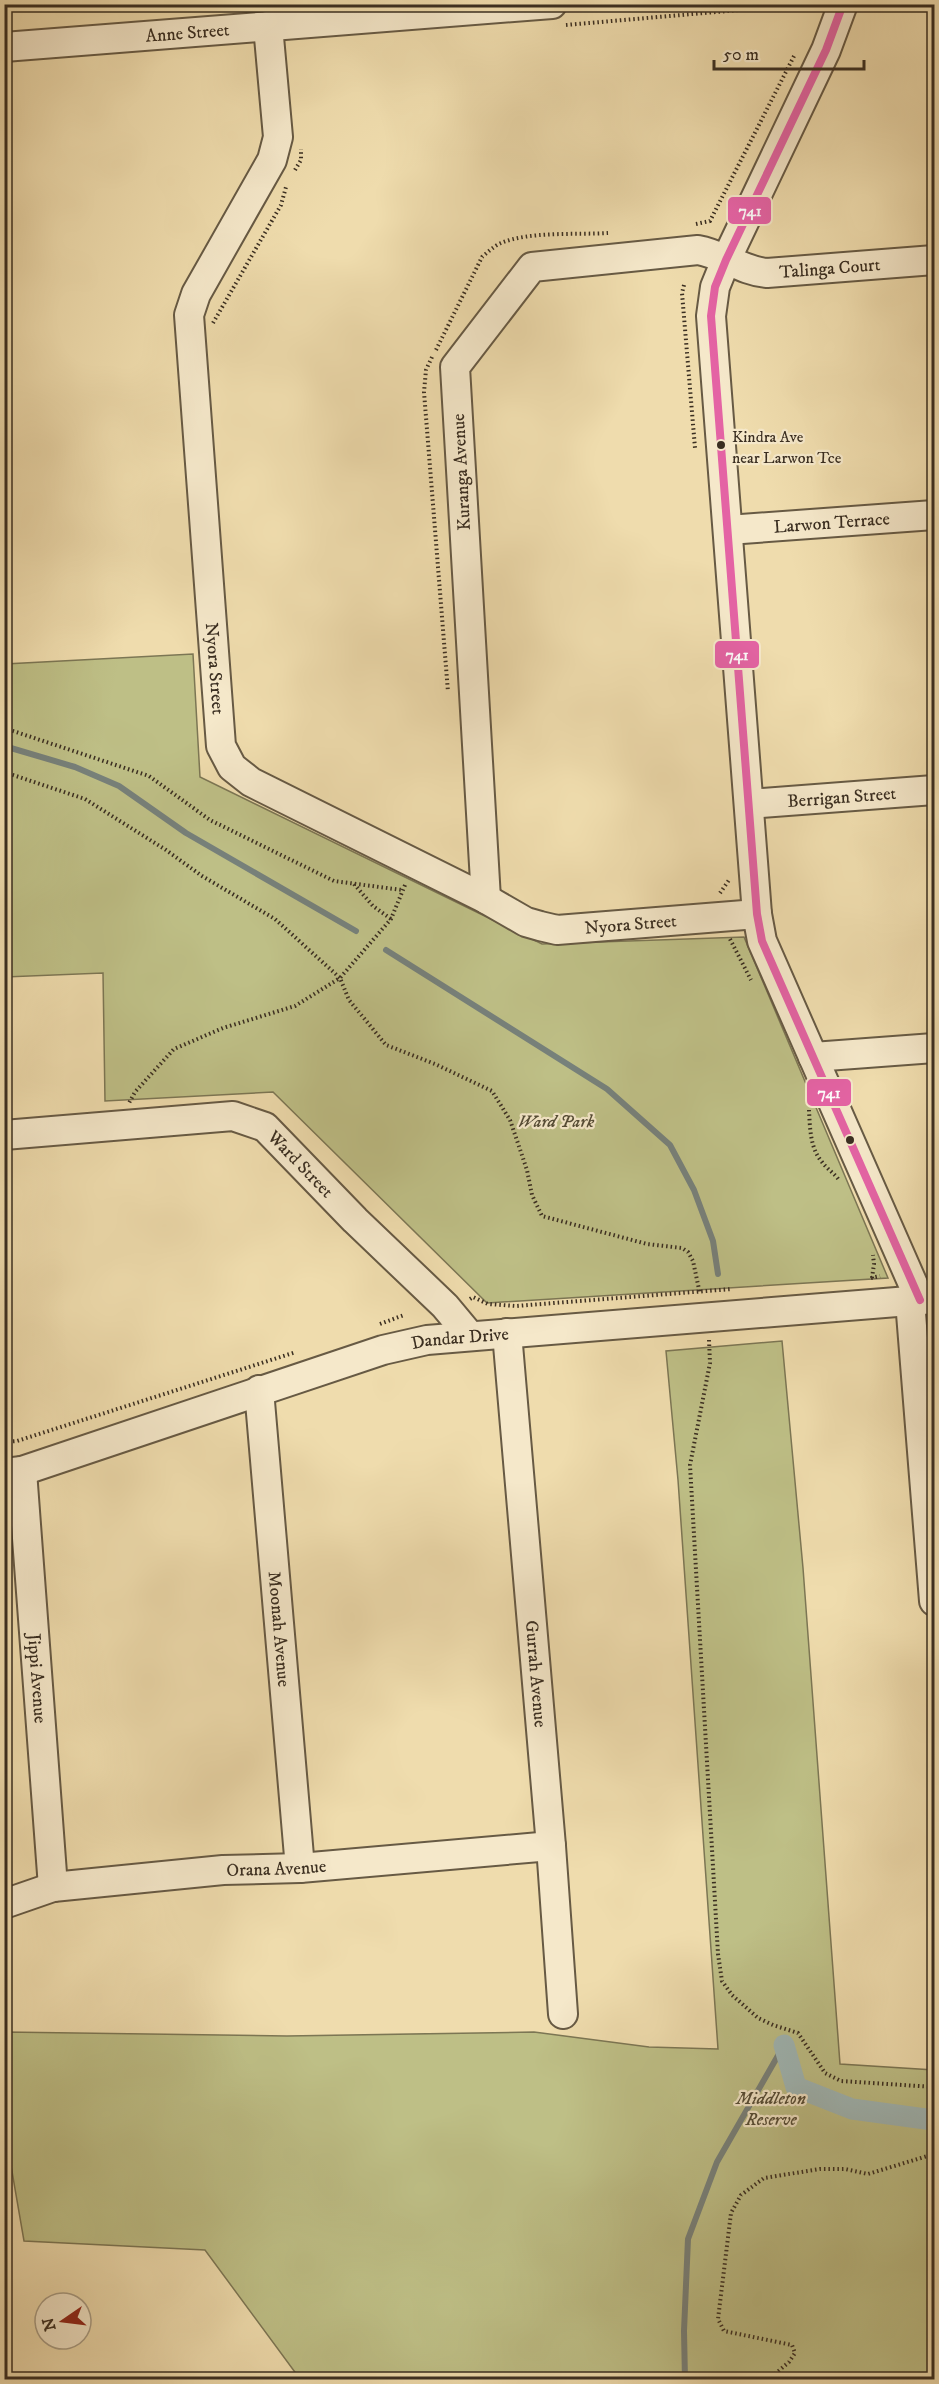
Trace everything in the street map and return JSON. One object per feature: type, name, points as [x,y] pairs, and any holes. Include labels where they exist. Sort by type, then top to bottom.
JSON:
[{"type":"street","name":"Anne Street","points":[[4,47],[552,4]]},
{"type":"street","points":[[843,4],[826,50],[726,260],[715,287],[711,316],[757,915],[762,941],[922,1300],[934,1601]]},
{"type":"street","name":"Nyora Street","points":[[268,26],[278,137],[272,160],[196,294],[189,315],[222,746],[232,767],[251,782],[486,899],[526,922],[557,930],[757,915]]},
{"type":"street","name":"Kuranga Avenue","points":[[486,899],[455,368],[532,267],[698,250],[726,260]]},
{"type":"street","name":"Talinga Court","points":[[726,260],[744,269],[766,273],[934,260]]},
{"type":"street","name":"Larwon Terrace","points":[[728,530],[934,515]]},
{"type":"street","name":"Berrigan Street","points":[[749,804],[934,790]]},
{"type":"street","points":[[813,1057],[934,1048]]},
{"type":"street","name":"Ward Street","points":[[4,1135],[233,1116],[265,1127],[355,1220],[445,1306],[470,1336]]},
{"type":"street","name":"Dandar Drive","points":[[13,1472],[182,1419],[259,1390],[383,1350],[427,1341],[507,1333],[702,1304],[922,1300]]},
{"type":"street","name":"Gurrah Avenue","points":[[507,1333],[551,1846],[563,2014]]},
{"type":"street","name":"Moonah Avenue","points":[[259,1390],[300,1868]]},
{"type":"street","name":"Jippi Avenue","points":[[13,1472],[53,1887]]},
{"type":"street","name":"Orana Avenue","points":[[4,1904],[53,1887],[224,1870],[300,1868],[551,1846]]},
{"type":"path","points":[[710,221],[796,52]]},
{"type":"path","points":[[210,332],[281,205],[285,190],[301,160],[301,137]]},
{"type":"path","points":[[4,728],[149,776],[210,820],[334,881],[402,890]]},
{"type":"path","points":[[4,772],[85,799],[166,850],[202,876],[275,919],[340,978],[350,1000],[386,1045],[435,1064],[492,1091],[510,1120],[527,1170],[532,1195],[542,1216],[647,1244],[682,1248],[688,1252],[693,1261],[702,1304],[710,1364],[690,1465],[717,1943],[722,1981],[732,1995],[758,2018],[798,2033],[825,2073],[841,2081],[934,2087]]},
{"type":"path","points":[[118,1125],[135,1092],[174,1049],[223,1028],[295,1006],[340,978],[391,919],[402,890],[416,865]]},
{"type":"path","points":[[353,883],[373,906],[391,919]]},
{"type":"path","points":[[727,936],[733,941],[752,983]]},
{"type":"path","points":[[808,1109],[811,1138],[816,1154],[823,1164],[839,1178],[843,1189]]},
{"type":"path","points":[[868,1244],[874,1264],[872,1278]]},
{"type":"path","points":[[469,1300],[473,1297],[488,1304],[516,1306],[702,1304]]},
{"type":"path","points":[[377,1326],[404,1315]]},
{"type":"path","points":[[4,1442],[18,1441],[299,1351]]},
{"type":"path","points":[[768,2379],[789,2362],[795,2352],[792,2345],[724,2331],[718,2319],[731,2213],[741,2195],[764,2178],[820,2169],[845,2169],[868,2174],[934,2154]]},
{"type":"green space","name":"Ward Park","points":[[193,654],[200,777],[542,944],[744,937],[888,1278],[487,1303],[273,1092],[105,1101],[103,973],[5,977],[5,664]]},
{"type":"green space","name":"Middleton Reserve","points":[[782,1341],[803,1568],[840,2064],[934,2070],[934,2379],[300,2379],[205,2250],[24,2241],[5,2131],[5,2032],[287,2036],[534,2032],[649,2047],[718,2049],[678,1480],[666,1351]]},
{"type":"waterway","points":[[4,746],[75,767],[119,786],[186,833],[356,931]]},
{"type":"waterway","points":[[386,950],[607,1089],[670,1145],[694,1190],[713,1241],[718,1274]]},
{"type":"waterway","points":[[685,2380],[684,2331],[688,2239],[717,2162],[784,2045]]},
{"type":"waterway","points":[[784,2045],[796,2087],[852,2109],[933,2120]]},
{"type":"transit line","name":"741","points":[[843,4],[826,50],[726,260],[715,287],[711,316],[757,914],[762,941],[920,1300]]},
{"type":"place","name":"Kindra Ave near Larwon Tce","points":[[721,445]]}]
